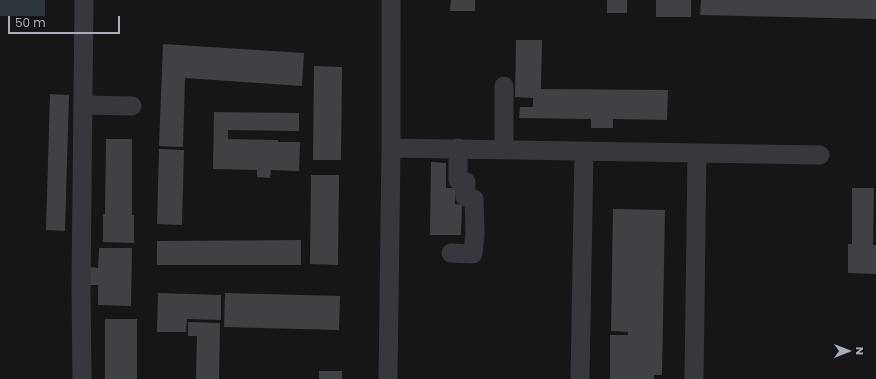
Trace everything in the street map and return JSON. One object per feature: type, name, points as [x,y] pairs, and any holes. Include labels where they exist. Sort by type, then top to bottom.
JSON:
[{"type":"street","points":[[82,379],[81,287],[84,0]]},
{"type":"street","points":[[388,379],[391,0]]},
{"type":"street","points":[[504,86],[504,149]]},
{"type":"street","points":[[83,105],[132,106]]},
{"type":"street","points":[[391,148],[820,155]]},
{"type":"street","points":[[451,253],[473,254],[475,233],[474,199],[465,197],[466,182],[458,180],[458,148]]},
{"type":"street","points":[[580,379],[584,151]]},
{"type":"street","points":[[694,379],[697,153]]},
{"type":"shaded area","points":[[0,0],[45,0],[45,16],[0,16]]},
{"type":"building","points":[[451,0],[475,0],[475,11],[450,11]]},
{"type":"building","points":[[607,0],[627,0],[627,13],[607,13]]},
{"type":"building","points":[[656,0],[691,0],[691,17],[656,17]]},
{"type":"building","points":[[701,0],[876,0],[876,19],[700,15]]},
{"type":"building","points":[[516,40],[542,40],[541,89],[668,90],[667,120],[613,119],[613,128],[591,128],[591,119],[519,118],[520,107],[533,107],[533,98],[515,97]]},
{"type":"building","points":[[163,44],[304,53],[302,86],[185,78],[183,147],[159,146]]},
{"type":"building","points":[[314,66],[342,67],[341,160],[313,160]]},
{"type":"building","points":[[50,94],[69,95],[65,231],[46,230]]},
{"type":"building","points":[[214,112],[299,113],[299,131],[228,130],[228,139],[300,142],[299,171],[271,170],[270,178],[257,177],[257,170],[213,169]]},
{"type":"building","points":[[106,139],[132,139],[132,215],[134,215],[134,243],[103,242]]},
{"type":"building","points":[[159,149],[184,150],[182,225],[157,224]]},
{"type":"building","points":[[431,162],[446,163],[446,188],[456,188],[455,204],[462,205],[461,235],[430,235]]},
{"type":"building","points":[[311,175],[339,175],[338,265],[310,264]]},
{"type":"building","points":[[852,188],[874,188],[873,245],[876,245],[876,274],[848,273],[848,244],[852,244]]},
{"type":"building","points":[[613,209],[665,210],[662,375],[654,375],[654,379],[610,379],[610,335],[628,335],[628,332],[611,331]]},
{"type":"building","points":[[301,240],[301,265],[157,265],[157,241]]},
{"type":"building","points":[[99,248],[132,248],[131,306],[98,305],[98,285],[90,285],[90,267],[98,268]]},
{"type":"building","points":[[158,293],[221,295],[221,320],[187,319],[186,332],[157,332]]},
{"type":"building","points":[[225,293],[340,296],[339,330],[224,327]]},
{"type":"building","points":[[105,319],[137,319],[137,379],[105,379]]},
{"type":"building","points":[[188,322],[220,323],[219,379],[196,379],[197,336],[188,336]]},
{"type":"building","points":[[319,371],[342,371],[342,379],[319,379]]}]
